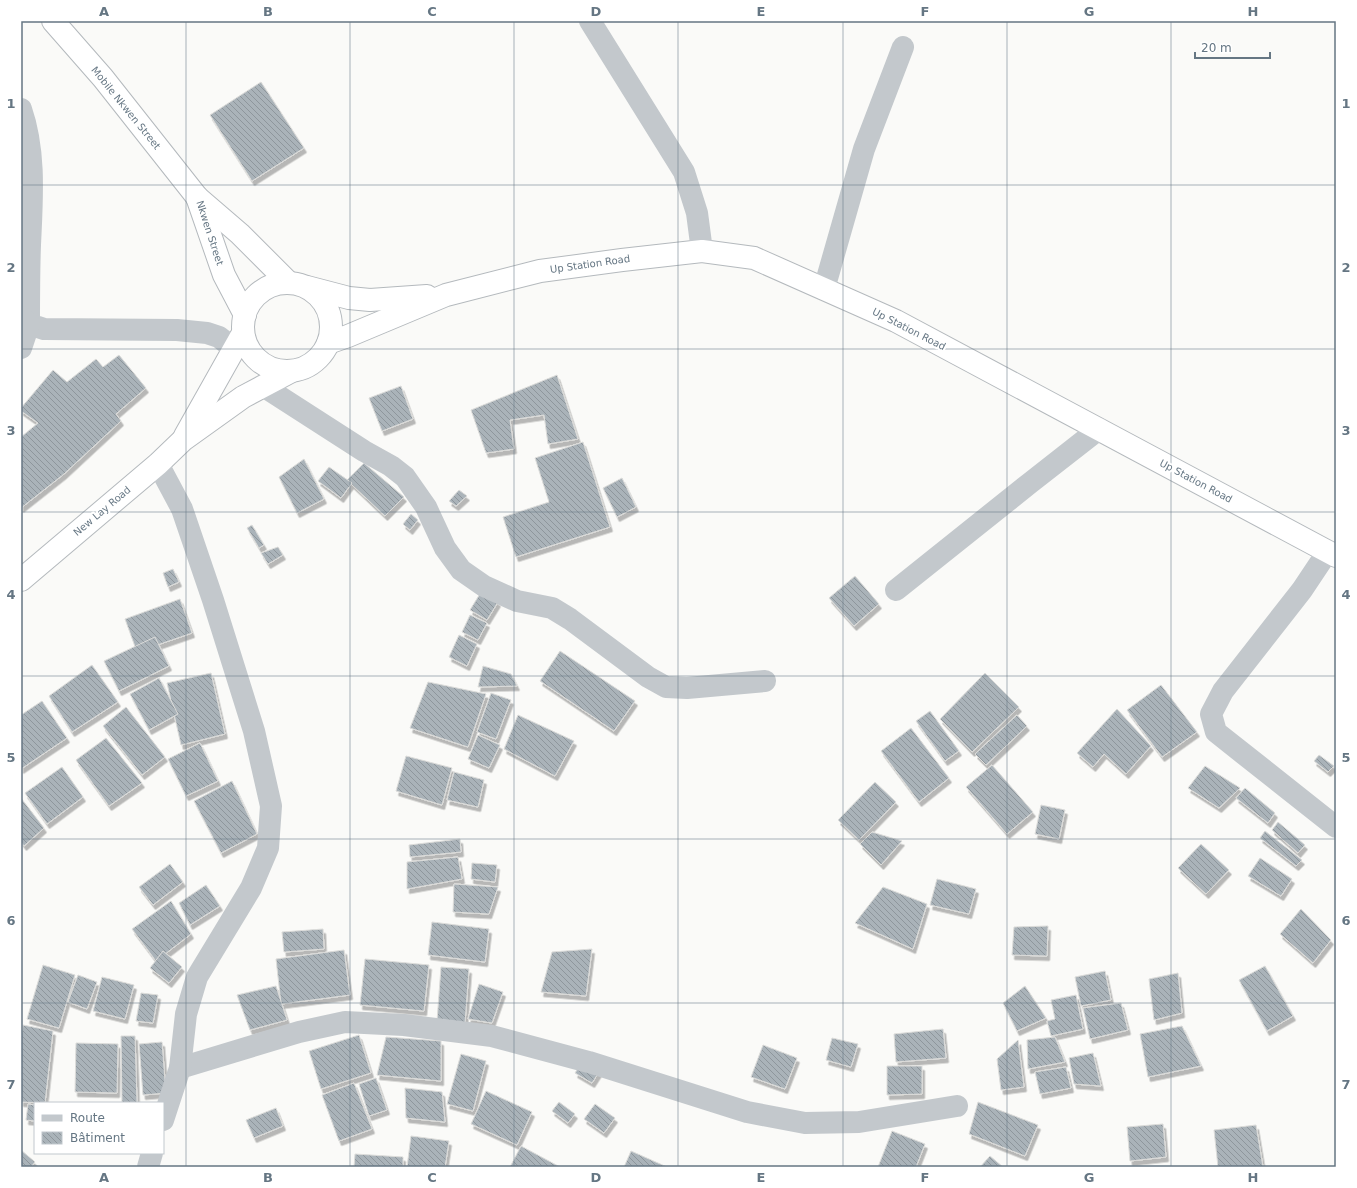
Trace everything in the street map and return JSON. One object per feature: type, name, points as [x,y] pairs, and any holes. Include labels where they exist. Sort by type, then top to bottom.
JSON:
[{"type":"highway","name":"Mobile Nkwen Street","points":[[53,21],[103,78],[197,197]]},
{"type":"highway","name":"Nkwen Street","points":[[197,197],[296,284]]},
{"type":"highway","name":"Nkwen Street","points":[[197,197],[224,274],[240,332]]},
{"type":"highway","name":"Up Station Road","points":[[446,295],[540,271],[622,260],[702,251],[754,258],[896,321],[1332,554]]},
{"type":"highway","points":[[183,440],[240,332],[253,299],[267,288],[296,284],[349,298],[370,300],[446,295]]},
{"type":"highway","points":[[183,440],[243,397],[292,371],[307,366],[320,357],[328,343],[331,326],[327,309],[317,294],[296,284]]},
{"type":"highway","points":[[328,343],[446,295]]},
{"type":"highway","points":[[240,332],[248,349],[260,362],[275,370],[292,371]]},
{"type":"highway","name":"New Lay Road","points":[[21,580],[158,464],[183,440]]},
{"type":"street","points":[[590,21],[684,172],[697,213],[702,251]]},
{"type":"street","points":[[824,288],[864,149],[903,47]]},
{"type":"street","points":[[21,109],[26,124],[33,174],[29,263],[25,320],[21,348]]},
{"type":"street","points":[[25,320],[44,330],[176,330],[207,333],[219,337],[240,332]]},
{"type":"street","points":[[263,386],[364,451],[391,466],[405,477],[426,508],[445,548],[462,570],[484,586],[517,601],[552,608],[570,619],[648,677],[666,687],[687,688],[764,681]]},
{"type":"street","points":[[896,590],[1030,482],[1099,429]]},
{"type":"street","points":[[158,464],[182,509],[213,600],[254,731],[271,806],[268,848],[251,888],[197,977],[186,1014],[180,1068],[164,1117]]},
{"type":"street","points":[[1332,554],[1223,691],[1211,714],[1216,732],[1336,827]]},
{"type":"street","points":[[180,1068],[299,1032],[345,1022],[404,1025],[492,1036],[590,1062],[747,1112],[804,1123],[859,1122],[957,1106]]},
{"type":"street","points":[[148,1167],[152,1154]]},
{"type":"building","points":[[261,82],[304,148],[252,181],[210,115]]},
{"type":"building","points":[[119,355],[146,388],[116,414],[121,421],[64,474],[21,508],[21,437],[38,423],[21,411],[21,408],[53,370],[67,382],[96,359],[103,367]]},
{"type":"building","points":[[557,375],[578,439],[548,444],[544,415],[510,420],[514,449],[486,453],[471,410]]},
{"type":"building","points":[[401,386],[413,419],[382,431],[369,398]]},
{"type":"building","points":[[583,442],[610,527],[516,557],[503,517],[549,502],[535,458]]},
{"type":"building","points":[[304,459],[324,499],[297,513],[279,477]]},
{"type":"building","points":[[364,463],[404,497],[385,516],[347,480]]},
{"type":"building","points":[[329,467],[352,483],[341,498],[318,481]]},
{"type":"building","points":[[622,478],[636,507],[617,517],[603,488]]},
{"type":"building","points":[[459,490],[467,496],[456,506],[449,501]]},
{"type":"building","points":[[411,514],[418,520],[410,530],[403,524]]},
{"type":"building","points":[[252,525],[264,545],[259,548],[247,528]]},
{"type":"building","points":[[278,547],[283,555],[268,564],[261,553]]},
{"type":"building","points":[[173,569],[179,582],[168,587],[163,573]]},
{"type":"building","points":[[855,576],[879,604],[854,626],[829,598]]},
{"type":"building","points":[[481,592],[498,602],[487,620],[470,610]]},
{"type":"building","points":[[180,599],[192,633],[137,652],[125,619]]},
{"type":"building","points":[[470,615],[487,623],[478,640],[462,632]]},
{"type":"building","points":[[459,635],[477,644],[467,666],[449,657]]},
{"type":"building","points":[[155,637],[169,666],[119,691],[104,661]]},
{"type":"building","points":[[560,651],[635,701],[614,731],[540,681]]},
{"type":"building","points":[[92,665],[118,702],[72,732],[49,696]]},
{"type":"building","points":[[483,666],[511,674],[517,686],[478,687]]},
{"type":"building","points":[[211,673],[225,734],[181,745],[167,683]]},
{"type":"building","points":[[985,673],[1019,707],[972,752],[940,719]]},
{"type":"building","points":[[159,678],[178,714],[149,730],[130,694]]},
{"type":"building","points":[[428,682],[486,694],[468,747],[410,728]]},
{"type":"building","points":[[1161,685],[1197,732],[1162,757],[1127,710]]},
{"type":"building","points":[[491,693],[511,700],[496,739],[477,732]]},
{"type":"building","points":[[42,701],[67,738],[21,769],[21,715]]},
{"type":"building","points":[[126,707],[165,757],[142,775],[103,726]]},
{"type":"building","points":[[1117,709],[1151,746],[1126,774],[1104,754],[1093,767],[1077,753]]},
{"type":"building","points":[[930,711],[959,751],[945,761],[916,721]]},
{"type":"building","points":[[518,715],[574,741],[555,776],[504,749]]},
{"type":"building","points":[[1017,715],[1027,726],[986,765],[975,754]]},
{"type":"building","points":[[911,728],[949,778],[919,802],[881,751]]},
{"type":"building","points":[[478,735],[500,745],[489,768],[468,759]]},
{"type":"building","points":[[106,738],[142,783],[109,806],[76,760]]},
{"type":"building","points":[[200,743],[218,781],[186,796],[168,759]]},
{"type":"building","points":[[1319,755],[1334,766],[1328,772],[1314,761]]},
{"type":"building","points":[[406,756],[452,768],[442,805],[396,791]]},
{"type":"building","points":[[992,765],[1033,812],[1007,834],[966,787]]},
{"type":"building","points":[[1205,766],[1240,788],[1219,808],[1188,788]]},
{"type":"building","points":[[62,767],[83,797],[47,824],[25,793]]},
{"type":"building","points":[[454,772],[484,780],[478,807],[447,800]]},
{"type":"building","points":[[232,781],[257,834],[221,853],[194,801]]},
{"type":"building","points":[[875,782],[896,802],[859,840],[838,820]]},
{"type":"building","points":[[1245,788],[1275,813],[1268,823],[1236,798]]},
{"type":"building","points":[[21,798],[44,828],[24,846],[21,842]]},
{"type":"building","points":[[1041,805],[1065,810],[1059,839],[1035,834]]},
{"type":"building","points":[[1278,822],[1305,845],[1298,853],[1272,830]]},
{"type":"building","points":[[1265,831],[1302,860],[1296,866],[1260,838]]},
{"type":"building","points":[[872,832],[902,841],[881,865],[860,844]]},
{"type":"building","points":[[460,839],[461,852],[410,857],[409,845]]},
{"type":"building","points":[[1201,844],[1229,870],[1206,894],[1178,868]]},
{"type":"building","points":[[458,857],[462,879],[407,889],[407,862]]},
{"type":"building","points":[[1260,858],[1292,879],[1281,896],[1248,876]]},
{"type":"building","points":[[472,863],[497,865],[495,882],[471,879]]},
{"type":"building","points":[[170,864],[183,882],[153,905],[139,887]]},
{"type":"building","points":[[937,879],[976,889],[969,914],[930,905]]},
{"type":"building","points":[[454,884],[498,887],[489,914],[453,912]]},
{"type":"building","points":[[206,885],[220,906],[190,925],[179,903]]},
{"type":"building","points":[[883,887],[927,904],[913,949],[855,923]]},
{"type":"building","points":[[171,901],[191,934],[156,961],[132,929]]},
{"type":"building","points":[[1301,909],[1331,940],[1313,963],[1280,934]]},
{"type":"building","points":[[432,922],[489,929],[485,962],[428,955]]},
{"type":"building","points":[[1048,926],[1047,956],[1012,955],[1014,927]]},
{"type":"building","points":[[323,929],[324,949],[284,952],[282,932]]},
{"type":"building","points":[[592,949],[586,996],[541,992],[552,952]]},
{"type":"building","points":[[344,950],[350,995],[281,1004],[276,959]]},
{"type":"building","points":[[163,951],[182,967],[169,983],[150,968]]},
{"type":"building","points":[[365,959],[429,965],[424,1011],[360,1005]]},
{"type":"building","points":[[43,965],[75,975],[59,1028],[27,1019]]},
{"type":"building","points":[[1265,966],[1293,1016],[1267,1031],[1239,980]]},
{"type":"building","points":[[441,967],[469,969],[465,1023],[437,1021]]},
{"type":"building","points":[[1105,971],[1111,1000],[1081,1006],[1075,977]]},
{"type":"building","points":[[1178,973],[1182,1013],[1154,1020],[1149,979]]},
{"type":"building","points":[[78,975],[97,982],[87,1009],[68,1002]]},
{"type":"building","points":[[102,977],[134,985],[125,1019],[93,1011]]},
{"type":"building","points":[[479,984],[503,992],[492,1023],[468,1019]]},
{"type":"building","points":[[276,986],[287,1020],[250,1030],[237,995]]},
{"type":"building","points":[[1025,986],[1046,1018],[1017,1031],[1003,1003]]},
{"type":"building","points":[[141,993],[158,995],[153,1023],[136,1021]]},
{"type":"building","points":[[1076,995],[1083,1029],[1051,1036],[1047,1021],[1055,1019],[1051,1000]]},
{"type":"building","points":[[1121,1003],[1128,1030],[1090,1039],[1083,1008]]},
{"type":"building","points":[[23,1025],[53,1031],[45,1102],[21,1102],[21,1038]]},
{"type":"building","points":[[1182,1026],[1201,1066],[1148,1077],[1140,1034]]},
{"type":"building","points":[[943,1029],[946,1058],[896,1062],[894,1034]]},
{"type":"building","points":[[359,1035],[371,1073],[321,1089],[309,1051]]},
{"type":"building","points":[[121,1036],[135,1036],[137,1102],[122,1102]]},
{"type":"building","points":[[386,1037],[441,1041],[441,1081],[377,1075]]},
{"type":"building","points":[[1055,1037],[1065,1062],[1028,1069],[1027,1040]]},
{"type":"building","points":[[832,1038],[858,1044],[851,1067],[826,1060]]},
{"type":"building","points":[[1018,1040],[1024,1087],[1001,1090],[997,1059]]},
{"type":"building","points":[[162,1042],[166,1093],[143,1095],[139,1044]]},
{"type":"building","points":[[76,1043],[118,1044],[117,1093],[75,1092]]},
{"type":"building","points":[[763,1045],[797,1058],[785,1089],[751,1077]]},
{"type":"building","points":[[1093,1053],[1101,1086],[1074,1084],[1069,1058]]},
{"type":"building","points":[[461,1054],[486,1061],[473,1111],[447,1104]]},
{"type":"building","points":[[582,1062],[599,1072],[592,1083],[575,1073]]},
{"type":"building","points":[[887,1066],[922,1066],[922,1094],[887,1095]]},
{"type":"building","points":[[1066,1067],[1071,1088],[1040,1094],[1035,1072]]},
{"type":"building","points":[[376,1078],[387,1110],[369,1116],[359,1084]]},
{"type":"building","points":[[354,1083],[372,1129],[339,1141],[322,1095]]},
{"type":"building","points":[[405,1088],[442,1092],[445,1122],[406,1118]]},
{"type":"building","points":[[486,1091],[532,1112],[517,1145],[471,1124]]},
{"type":"building","points":[[559,1102],[575,1114],[568,1123],[552,1111]]},
{"type":"building","points":[[978,1102],[1038,1125],[1025,1156],[969,1134]]},
{"type":"building","points":[[28,1104],[34,1105],[34,1121],[26,1120]]},
{"type":"building","points":[[595,1104],[615,1118],[604,1133],[584,1119]]},
{"type":"building","points":[[276,1108],[283,1126],[254,1138],[246,1120]]},
{"type":"building","points":[[1163,1124],[1166,1157],[1130,1161],[1127,1127]]},
{"type":"building","points":[[1256,1125],[1263,1167],[1218,1167],[1214,1130]]},
{"type":"building","points":[[892,1131],[925,1144],[916,1167],[878,1167]]},
{"type":"building","points":[[411,1136],[449,1141],[445,1167],[407,1167]]},
{"type":"building","points":[[521,1146],[560,1167],[510,1167]]},
{"type":"building","points":[[21,1150],[35,1162],[31,1167],[21,1167]]},
{"type":"building","points":[[631,1151],[667,1167],[624,1167]]},
{"type":"building","points":[[355,1154],[403,1157],[403,1167],[354,1167]]},
{"type":"building","points":[[990,1156],[1003,1167],[980,1167]]}]
